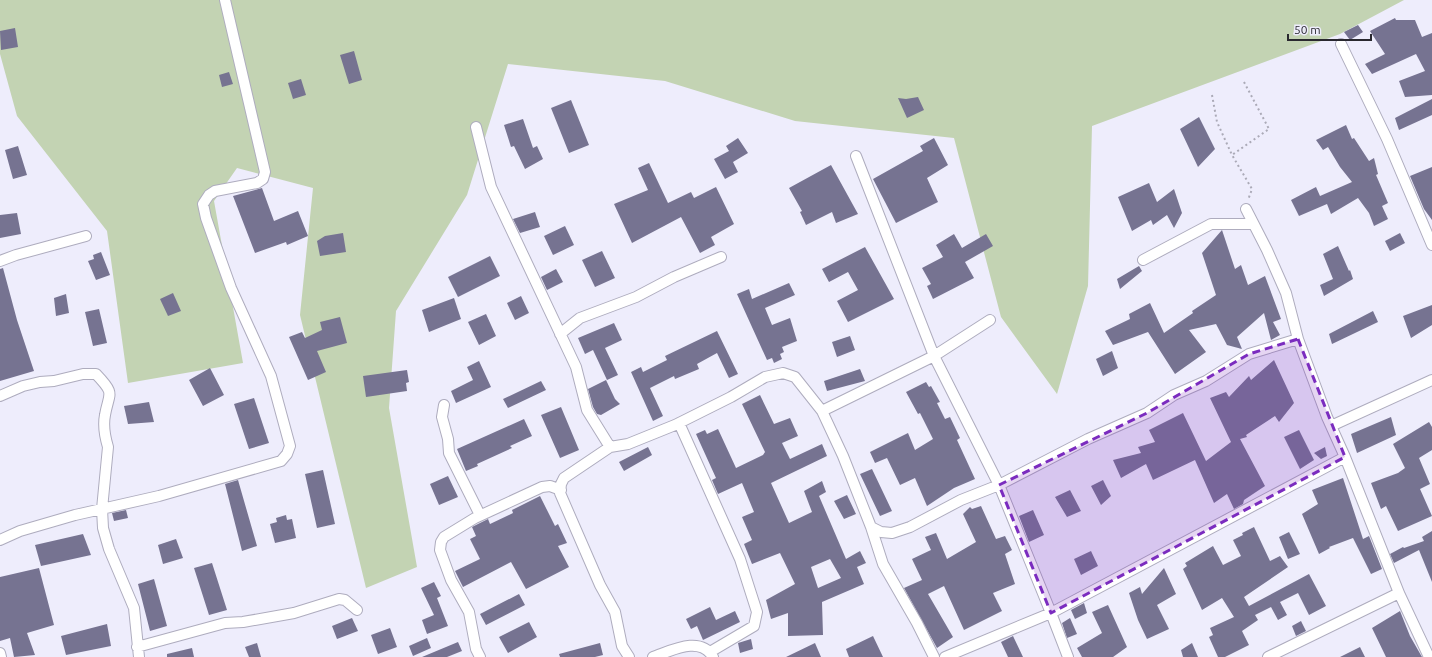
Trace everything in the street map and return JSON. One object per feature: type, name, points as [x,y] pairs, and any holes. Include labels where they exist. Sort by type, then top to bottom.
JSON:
[{"type":"street","points":[[0,540],[20,531],[75,515],[159,496],[281,461],[287,454],[290,446],[271,376],[231,288],[206,218],[203,204],[209,195],[215,191],[257,183],[263,179],[265,172],[225,0]]},
{"type":"street","points":[[1341,44],[1387,140],[1432,245]]},
{"type":"street","points":[[476,128],[491,186],[576,367],[587,410],[610,447]]},
{"type":"street","points":[[856,156],[934,356],[999,484],[1068,657]]},
{"type":"street","points":[[1246,209],[1286,293],[1298,339],[1331,426],[1345,457],[1399,593],[1429,657]]},
{"type":"street","points":[[1143,260],[1211,224],[1253,224]]},
{"type":"street","points":[[0,261],[16,255],[86,236]]},
{"type":"street","points":[[560,334],[580,318],[636,297],[674,277],[721,258]]},
{"type":"street","points":[[822,411],[934,356],[990,320]]},
{"type":"street","points":[[871,528],[881,532],[892,533],[910,527],[1088,439],[1147,413],[1174,395],[1206,382],[1249,354],[1298,339]]},
{"type":"street","points":[[629,657],[622,646],[615,612],[560,493],[564,478],[610,447],[628,444],[678,423],[731,397],[765,377],[783,373],[795,377],[822,411],[843,456],[871,528],[883,564],[917,623],[934,657]]},
{"type":"street","points":[[0,396],[24,386],[83,374],[96,374],[109,389],[111,398],[105,416],[105,434],[108,447],[102,509],[102,528],[109,549],[134,608],[138,652],[225,623],[243,622],[288,614],[339,599],[345,600],[357,610]]},
{"type":"street","points":[[1331,426],[1432,380]]},
{"type":"street","points":[[444,405],[442,417],[448,439],[449,453],[480,515]]},
{"type":"street","points":[[653,657],[686,646],[700,646],[712,654],[754,626],[757,612],[740,559],[678,423]]},
{"type":"street","points":[[945,657],[1051,613],[1345,457]]},
{"type":"street","points":[[480,657],[476,648],[469,612],[451,580],[440,550],[441,542],[444,537],[480,515],[542,487],[550,486],[561,490]]},
{"type":"street","points":[[1268,657],[1399,593]]},
{"type":"street","points":[[0,653],[1,657]]},
{"type":"path","points":[[1232,155],[1269,129],[1244,82]]},
{"type":"path","points":[[1212,95],[1216,122],[1232,155],[1252,189],[1246,209]]},
{"type":"highlighted area","points":[[1298,339],[1345,457],[1051,613],[999,485],[1147,413],[1249,354]]},
{"type":"green space","points":[[0,0],[1404,0],[1340,34],[1092,126],[1088,286],[1057,394],[1001,317],[954,138],[795,121],[665,81],[508,64],[467,195],[396,311],[389,408],[417,567],[366,588],[300,315],[313,188],[237,168],[214,201],[243,363],[128,383],[107,231],[17,116],[0,54]]},
{"type":"building","points":[[1395,18],[1396,20],[1415,20],[1422,37],[1432,33],[1432,95],[1405,97],[1399,81],[1425,71],[1416,54],[1372,74],[1365,64],[1385,54],[1370,31]]},
{"type":"building","points":[[1358,25],[1363,32],[1350,40],[1344,32]]},
{"type":"building","points":[[15,28],[18,47],[1,50],[0,31]]},
{"type":"building","points":[[354,51],[362,80],[349,84],[340,55]]},
{"type":"building","points":[[229,72],[233,84],[222,87],[219,75]]},
{"type":"building","points":[[301,79],[306,95],[293,99],[288,83]]},
{"type":"building","points":[[918,97],[924,110],[907,118],[898,98],[906,99]]},
{"type":"building","points":[[1432,99],[1432,115],[1399,130],[1395,118]]},
{"type":"building","points":[[571,100],[589,145],[569,153],[551,108]]},
{"type":"building","points":[[1199,117],[1215,149],[1198,167],[1180,129]]},
{"type":"building","points":[[523,119],[533,148],[537,146],[543,159],[525,169],[514,146],[511,147],[504,125]]},
{"type":"building","points":[[1346,125],[1352,139],[1354,138],[1369,161],[1374,158],[1378,174],[1376,175],[1388,203],[1382,206],[1388,219],[1374,226],[1369,213],[1358,198],[1331,214],[1327,204],[1299,216],[1291,200],[1316,187],[1320,196],[1352,182],[1340,167],[1328,147],[1323,150],[1316,140]]},
{"type":"building","points":[[738,138],[748,153],[733,162],[738,172],[725,179],[714,159],[729,151],[726,146]]},
{"type":"building","points":[[934,138],[948,165],[927,178],[938,202],[896,223],[873,179],[923,151],[920,146]]},
{"type":"building","points":[[18,146],[27,175],[13,179],[5,150]]},
{"type":"building","points":[[649,163],[668,203],[691,192],[694,198],[716,187],[734,224],[711,237],[715,245],[700,253],[681,217],[632,243],[614,204],[648,190],[638,168]]},
{"type":"building","points":[[831,165],[858,214],[836,223],[832,212],[806,225],[800,212],[802,211],[789,188]]},
{"type":"building","points":[[1432,167],[1432,220],[1424,209],[1410,176]]},
{"type":"building","points":[[1149,183],[1157,202],[1174,189],[1182,213],[1174,228],[1167,215],[1153,225],[1151,220],[1132,231],[1118,197]]},
{"type":"building","points":[[262,188],[274,221],[298,211],[308,236],[287,245],[286,242],[255,253],[233,196]]},
{"type":"building","points":[[535,212],[540,227],[520,233],[513,219]]},
{"type":"building","points":[[17,213],[21,234],[0,238],[0,215]]},
{"type":"building","points":[[565,226],[574,245],[553,255],[544,236]]},
{"type":"building","points":[[1222,230],[1235,269],[1241,265],[1248,285],[1265,276],[1281,319],[1273,322],[1280,335],[1271,340],[1264,313],[1237,337],[1242,349],[1227,345],[1216,324],[1189,330],[1206,352],[1175,374],[1148,332],[1113,345],[1105,331],[1130,319],[1129,314],[1150,303],[1164,333],[1193,313],[1192,311],[1216,295],[1202,253]]},
{"type":"building","points":[[343,233],[346,252],[320,256],[317,241],[325,236]]},
{"type":"building","points":[[1400,233],[1405,243],[1390,251],[1385,241]]},
{"type":"building","points":[[954,234],[962,248],[986,234],[993,246],[965,262],[974,278],[933,299],[927,286],[931,284],[922,268],[943,257],[936,245]]},
{"type":"building","points":[[1338,246],[1353,279],[1324,296],[1320,285],[1333,279],[1323,254]]},
{"type":"building","points":[[865,247],[894,299],[848,322],[837,301],[858,290],[848,272],[829,282],[822,269]]},
{"type":"building","points":[[602,251],[615,278],[595,287],[582,260]]},
{"type":"building","points":[[101,252],[110,275],[96,280],[88,261],[94,259],[93,255]]},
{"type":"building","points":[[490,256],[500,276],[458,297],[448,277]]},
{"type":"building","points":[[1139,266],[1142,271],[1120,289],[1117,279]]},
{"type":"building","points":[[3,268],[17,320],[34,371],[0,381],[0,269]]},
{"type":"building","points":[[556,269],[563,282],[547,290],[541,277]]},
{"type":"building","points":[[789,283],[795,295],[765,308],[772,325],[790,318],[797,341],[782,347],[784,352],[780,354],[782,359],[774,363],[772,358],[767,360],[737,294],[749,289],[752,299]]},
{"type":"building","points":[[173,293],[181,311],[168,316],[160,299]]},
{"type":"building","points":[[66,294],[69,313],[56,316],[54,298]]},
{"type":"building","points":[[521,296],[529,313],[515,320],[507,303]]},
{"type":"building","points":[[454,298],[461,319],[429,332],[422,310]]},
{"type":"building","points":[[1432,305],[1432,325],[1411,338],[1403,316]]},
{"type":"building","points":[[99,309],[107,343],[93,346],[85,312]]},
{"type":"building","points":[[1373,311],[1378,322],[1332,344],[1329,334]]},
{"type":"building","points":[[486,314],[496,336],[479,345],[468,322]]},
{"type":"building","points":[[340,317],[347,343],[317,351],[326,372],[308,380],[289,337],[302,332],[305,338],[322,330],[320,322]]},
{"type":"building","points":[[614,323],[622,340],[605,348],[618,375],[607,380],[593,350],[585,354],[578,338]]},
{"type":"building","points":[[717,331],[738,374],[729,378],[717,353],[697,364],[699,369],[675,379],[674,376],[650,388],[663,416],[653,421],[631,372],[641,367],[643,372],[667,360],[665,356]]},
{"type":"building","points":[[850,336],[855,350],[837,357],[832,342]]},
{"type":"building","points":[[1112,351],[1118,368],[1103,376],[1096,359]]},
{"type":"building","points":[[1274,360],[1294,403],[1279,422],[1275,416],[1246,435],[1247,437],[1240,439],[1265,486],[1244,500],[1243,504],[1234,509],[1227,494],[1214,503],[1195,460],[1153,480],[1146,464],[1121,478],[1113,460],[1141,453],[1138,447],[1155,442],[1149,430],[1183,413],[1206,461],[1231,442],[1210,398],[1226,392],[1229,397],[1249,376],[1251,380]]},
{"type":"building","points":[[479,361],[491,387],[456,403],[451,391],[473,380],[467,367]]},
{"type":"building","points":[[210,368],[224,395],[203,406],[189,380]]},
{"type":"building","points":[[860,369],[865,381],[827,391],[824,381]]},
{"type":"building","points":[[407,370],[409,382],[406,383],[407,391],[366,397],[363,376]]},
{"type":"building","points":[[606,380],[615,399],[620,404],[601,415],[597,414],[593,407],[588,389]]},
{"type":"building","points":[[541,381],[546,390],[508,408],[503,399]]},
{"type":"building","points":[[926,382],[929,387],[931,386],[940,402],[937,403],[945,419],[950,417],[960,438],[957,440],[975,479],[954,488],[927,506],[915,478],[900,485],[887,458],[875,463],[870,452],[908,433],[915,450],[933,439],[920,413],[918,414],[906,392]]},
{"type":"building","points":[[760,395],[774,424],[790,418],[798,436],[782,443],[790,459],[822,444],[827,456],[771,483],[789,523],[812,512],[804,491],[822,481],[826,492],[819,496],[846,559],[860,551],[866,563],[857,567],[864,584],[822,602],[823,635],[788,636],[788,613],[771,619],[766,600],[795,584],[780,553],[752,564],[744,544],[752,540],[742,517],[754,512],[742,483],[718,494],[712,480],[716,478],[696,434],[705,430],[707,434],[718,429],[736,468],[763,455],[765,452],[742,404]],"holes":[[[830,559],[841,578],[818,588],[811,567]]]},
{"type":"building","points":[[254,398],[269,443],[249,449],[234,404]]},
{"type":"building","points":[[149,402],[154,422],[128,424],[124,406]]},
{"type":"building","points":[[561,407],[579,450],[560,458],[541,415]]},
{"type":"building","points":[[1391,417],[1396,435],[1357,453],[1351,434]]},
{"type":"building","points":[[524,419],[532,436],[510,446],[512,448],[477,464],[478,466],[466,471],[457,449]]},
{"type":"building","points":[[1429,422],[1432,427],[1432,450],[1419,458],[1430,484],[1420,489],[1432,516],[1398,531],[1386,506],[1381,509],[1371,483],[1398,473],[1405,468],[1393,444]]},
{"type":"building","points":[[1299,430],[1314,460],[1300,469],[1284,437]]},
{"type":"building","points":[[648,447],[652,455],[624,471],[619,462]]},
{"type":"building","points":[[1325,447],[1327,456],[1321,459],[1314,453]]},
{"type":"building","points":[[872,469],[892,511],[880,516],[860,474]]},
{"type":"building","points":[[323,470],[335,524],[317,528],[305,474]]},
{"type":"building","points":[[448,476],[458,497],[439,505],[430,484]]},
{"type":"building","points":[[1343,478],[1363,539],[1369,536],[1382,569],[1371,574],[1353,538],[1329,547],[1330,548],[1319,554],[1302,514],[1318,504],[1312,490]]},
{"type":"building","points":[[238,480],[257,546],[242,551],[225,484]]},
{"type":"building","points":[[1103,480],[1111,496],[1101,505],[1091,486]]},
{"type":"building","points":[[1070,490],[1081,511],[1067,517],[1055,497]]},
{"type":"building","points":[[847,495],[856,514],[844,519],[834,501]]},
{"type":"building","points":[[540,496],[555,526],[558,524],[567,543],[558,546],[569,567],[526,589],[511,562],[463,587],[455,571],[480,559],[470,539],[476,536],[472,527],[488,519],[490,524],[513,513],[512,510]]},
{"type":"building","points":[[981,506],[996,539],[1005,536],[1012,550],[1005,554],[1015,584],[993,593],[1002,611],[964,630],[944,586],[928,594],[953,637],[937,648],[904,588],[922,580],[912,559],[931,550],[925,537],[936,533],[947,559],[976,542],[963,514],[970,507],[972,509]]},
{"type":"building","points":[[126,510],[128,518],[114,521],[112,513]]},
{"type":"building","points":[[1033,510],[1044,535],[1029,542],[1019,516]]},
{"type":"building","points":[[286,515],[287,520],[292,519],[296,538],[275,543],[270,524],[277,522],[276,518]]},
{"type":"building","points":[[1254,527],[1270,561],[1280,556],[1288,567],[1244,597],[1249,606],[1309,574],[1326,606],[1309,615],[1298,593],[1280,602],[1287,615],[1278,620],[1271,607],[1255,615],[1258,620],[1242,631],[1249,645],[1225,657],[1218,657],[1209,637],[1213,635],[1210,628],[1234,617],[1222,598],[1202,610],[1183,569],[1187,566],[1185,563],[1213,546],[1223,565],[1241,556],[1233,540],[1243,535],[1242,533]]},
{"type":"building","points":[[1432,531],[1432,582],[1419,550],[1394,563],[1390,554],[1403,547],[1404,548],[1424,541],[1422,537]]},
{"type":"building","points":[[1289,532],[1300,554],[1288,559],[1279,537]]},
{"type":"building","points":[[83,534],[91,555],[41,566],[35,545]]},
{"type":"building","points":[[176,539],[183,558],[163,564],[158,545]]},
{"type":"building","points":[[1091,551],[1098,566],[1081,575],[1074,559]]},
{"type":"building","points":[[212,563],[227,610],[209,615],[194,568]]},
{"type":"building","points":[[39,568],[54,625],[27,633],[35,655],[14,657],[10,638],[0,641],[0,577]]},
{"type":"building","points":[[1164,568],[1176,594],[1157,605],[1169,629],[1147,639],[1138,620],[1129,593],[1140,587],[1142,594]]},
{"type":"building","points":[[154,579],[167,626],[150,631],[138,584]]},
{"type":"building","points":[[434,582],[441,596],[437,598],[448,626],[427,634],[422,620],[434,615],[421,588]]},
{"type":"building","points":[[519,594],[525,605],[486,625],[480,614]]},
{"type":"building","points":[[1084,603],[1087,613],[1075,619],[1071,610]]},
{"type":"building","points":[[1108,605],[1127,647],[1113,657],[1082,657],[1077,648],[1102,633],[1092,612]]},
{"type":"building","points":[[710,607],[716,620],[735,611],[740,622],[703,640],[697,626],[691,629],[686,619]]},
{"type":"building","points":[[1400,611],[1410,636],[1422,657],[1386,657],[1372,628]]},
{"type":"building","points":[[352,618],[358,631],[337,639],[332,626]]},
{"type":"building","points":[[1070,618],[1077,634],[1067,638],[1062,623]]},
{"type":"building","points":[[1301,621],[1306,631],[1296,636],[1292,626]]},
{"type":"building","points":[[529,622],[537,637],[508,653],[499,637]]},
{"type":"building","points":[[107,624],[111,646],[66,655],[61,636]]},
{"type":"building","points":[[390,628],[397,647],[378,654],[371,635]]},
{"type":"building","points":[[873,636],[883,657],[849,657],[846,649]]},
{"type":"building","points":[[1013,636],[1023,657],[1008,657],[1001,642]]},
{"type":"building","points":[[427,638],[431,648],[413,656],[409,646]]},
{"type":"building","points":[[751,639],[753,649],[740,653],[738,643]]},
{"type":"building","points":[[458,642],[462,651],[447,657],[422,657]]},
{"type":"building","points":[[257,643],[261,657],[249,657],[245,647]]},
{"type":"building","points":[[600,643],[603,655],[595,657],[560,657],[559,654]]},
{"type":"building","points":[[815,643],[821,657],[786,657]]},
{"type":"building","points":[[1192,643],[1198,657],[1183,657],[1181,650]]},
{"type":"building","points":[[1360,647],[1365,657],[1340,657]]},
{"type":"building","points":[[192,648],[194,657],[167,657],[167,654]]}]
